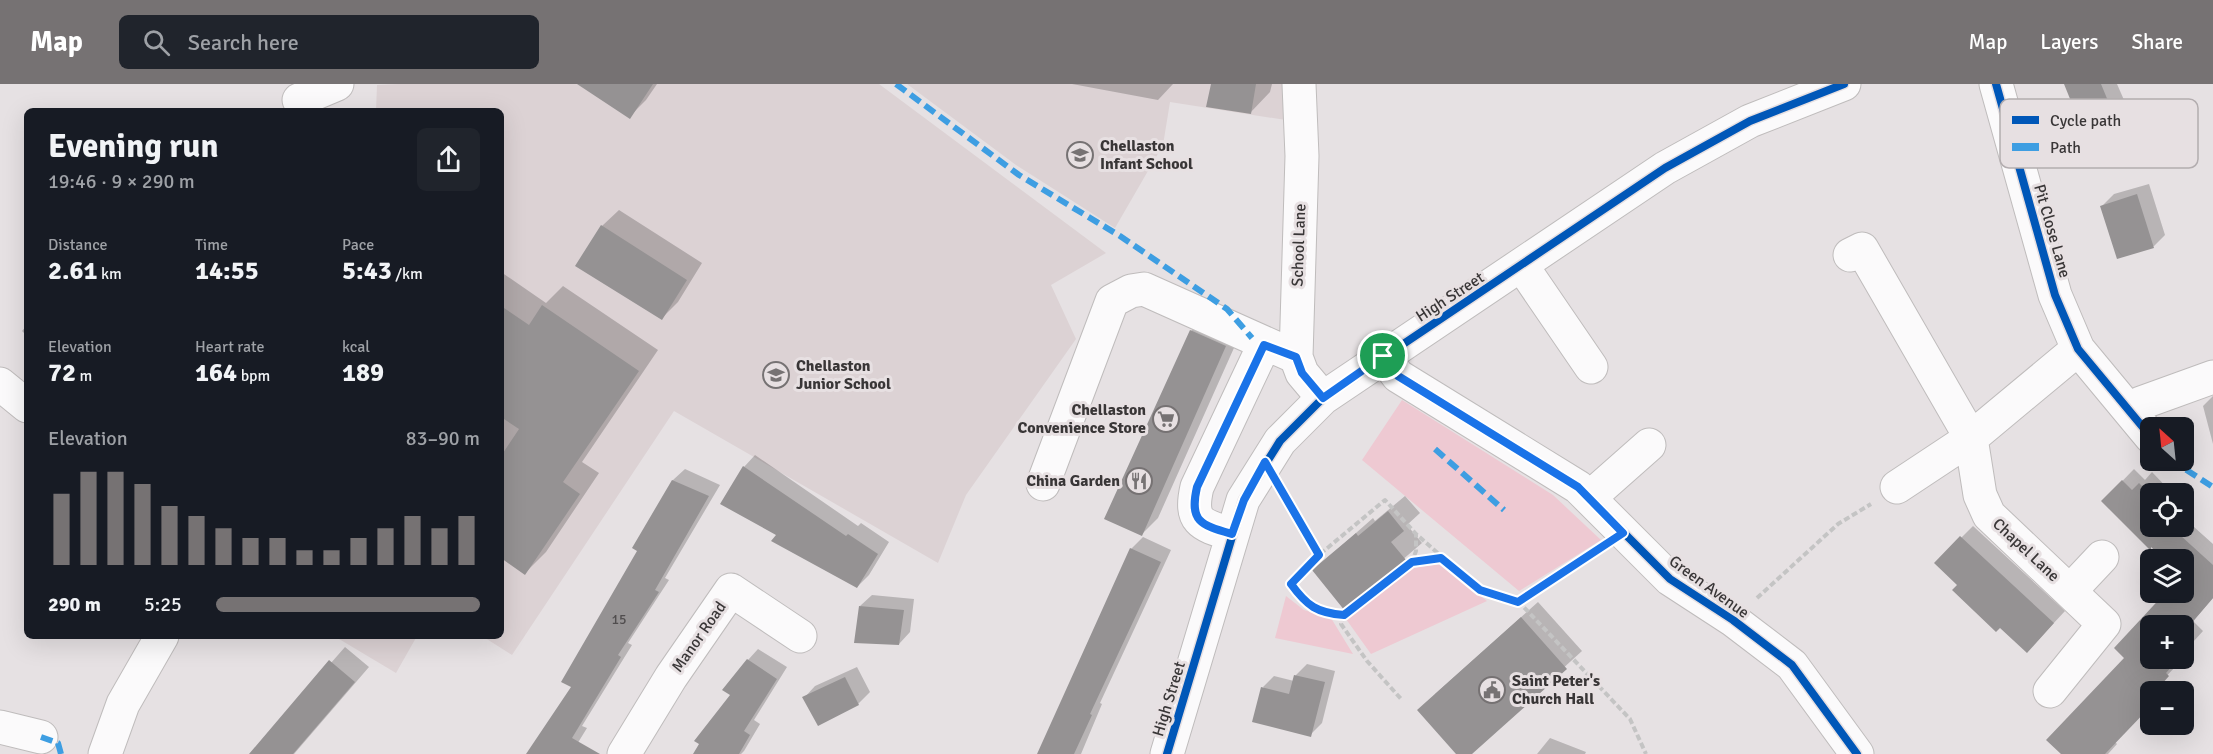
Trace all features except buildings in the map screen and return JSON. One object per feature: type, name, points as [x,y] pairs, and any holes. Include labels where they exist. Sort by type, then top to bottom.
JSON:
[{"type":"street","points":[[298,98],[337,84]]},
{"type":"street","name":"School Lane","points":[[1296,357],[1302,156],[1299,84]]},
{"type":"street","name":"High Street","points":[[1167,754],[1244,500],[1265,462],[1280,441],[1323,398],[1383,356],[1522,266],[1655,174],[1708,142],[1797,101],[1844,84]]},
{"type":"street","name":"Pit Close Lane","points":[[1996,84],[2000,99]]},
{"type":"street","name":"Pit Close Lane","points":[[2019,168],[2055,295],[2078,349],[2140,424]]},
{"type":"street","points":[[1850,255],[1862,249],[1971,438]]},
{"type":"street","points":[[1522,266],[1591,367]]},
{"type":"street","points":[[1043,484],[1112,301],[1131,291],[1144,289],[1264,345],[1296,357],[1302,373],[1323,398]]},
{"type":"street","points":[[1232,534],[1206,527],[1196,517],[1193,506],[1197,487],[1264,345]]},
{"type":"street","points":[[1897,487],[1971,438],[2078,349]]},
{"type":"street","name":"Green Avenue","points":[[1383,356],[1398,376],[1578,487],[1670,579],[1733,620],[1792,666],[1857,754]]},
{"type":"street","points":[[2129,410],[2141,403],[2213,377]]},
{"type":"street","points":[[0,384],[24,404]]},
{"type":"street","name":"Chapel Lane","points":[[1971,438],[1980,495],[1989,516],[2104,624],[2050,691]]},
{"type":"street","points":[[1589,498],[1649,445]]},
{"type":"street","name":"Chapel Lane","points":[[2070,591],[2102,557]]},
{"type":"street","name":"Manor Road","points":[[624,754],[671,678],[731,590],[800,636]]},
{"type":"street","points":[[105,754],[123,704],[160,639]]},
{"type":"street","points":[[0,727],[41,738]]},
{"type":"path","points":[[1265,462],[1319,555]]},
{"type":"path","points":[[1733,620],[1838,524],[1897,487]]},
{"type":"path","points":[[1344,615],[1324,614],[1304,601],[1291,584],[1319,555],[1385,500],[1441,558],[1480,590],[1518,602],[1630,719],[1646,754]]},
{"type":"path","points":[[1518,602],[1623,533]]},
{"type":"path","points":[[1412,562],[1416,551],[1416,534]]},
{"type":"path","points":[[1402,700],[1367,661],[1341,624],[1344,615],[1412,562],[1441,558]]},
{"type":"shaded area","name":"Chellaston Junior School","points":[[879,84],[1106,253],[1051,285],[1076,339],[966,495],[938,563],[674,411],[512,655],[487,639],[504,639],[504,108],[376,108],[377,85]]},
{"type":"shaded area","name":"Chellaston Infant School","points":[[907,84],[1289,84],[1292,121],[1170,102],[1163,145],[1115,228],[1016,165]]},
{"type":"shaded area","points":[[1402,400],[1553,495],[1601,540],[1519,591],[1362,460]]},
{"type":"shaded area","points":[[1440,564],[1487,601],[1371,654],[1346,619],[1412,568]]},
{"type":"shaded area","points":[[1286,596],[1304,610],[1331,618],[1353,654],[1275,638]]},
{"type":"shaded area","points":[[339,639],[415,639],[396,673]]},
{"type":"marked path","points":[[896,84],[1019,175],[1120,236],[1227,309],[1252,338]]},
{"type":"marked path","points":[[1435,449],[1504,510]]},
{"type":"marked path","points":[[2188,471],[2213,487]]},
{"type":"marked path","points":[[41,737],[58,743],[61,754]]},
{"type":"cycle path","points":[[1167,754],[1243,500],[1280,441],[1323,398],[1665,168],[1750,121],[1844,84]]},
{"type":"cycle path","points":[[1996,84],[2000,99]]},
{"type":"cycle path","points":[[2019,168],[2055,295],[2078,349],[2140,424]]},
{"type":"cycle path","points":[[1383,356],[1398,376],[1578,487],[1670,579],[1733,620],[1792,665],[1857,754]]},
{"type":"place","name":"Chellaston Infant School","points":[[1080,155]]},
{"type":"place","name":"Chellaston Junior School","points":[[776,375]]},
{"type":"place","name":"Chellaston Convenience Store","points":[[1166,419]]},
{"type":"place","name":"China Garden","points":[[1139,481]]},
{"type":"place","name":"Saint Peter's Church Hall","points":[[1492,690]]},
{"type":"route","points":[[1264,345],[1296,357],[1302,373],[1323,398],[1383,356],[1398,376],[1578,487],[1623,533],[1518,602],[1480,590],[1441,558],[1412,562],[1344,615],[1324,614],[1304,601],[1291,584],[1319,555],[1265,462],[1244,500],[1232,534],[1206,527],[1196,517],[1193,506],[1197,487],[1264,345]]}]
